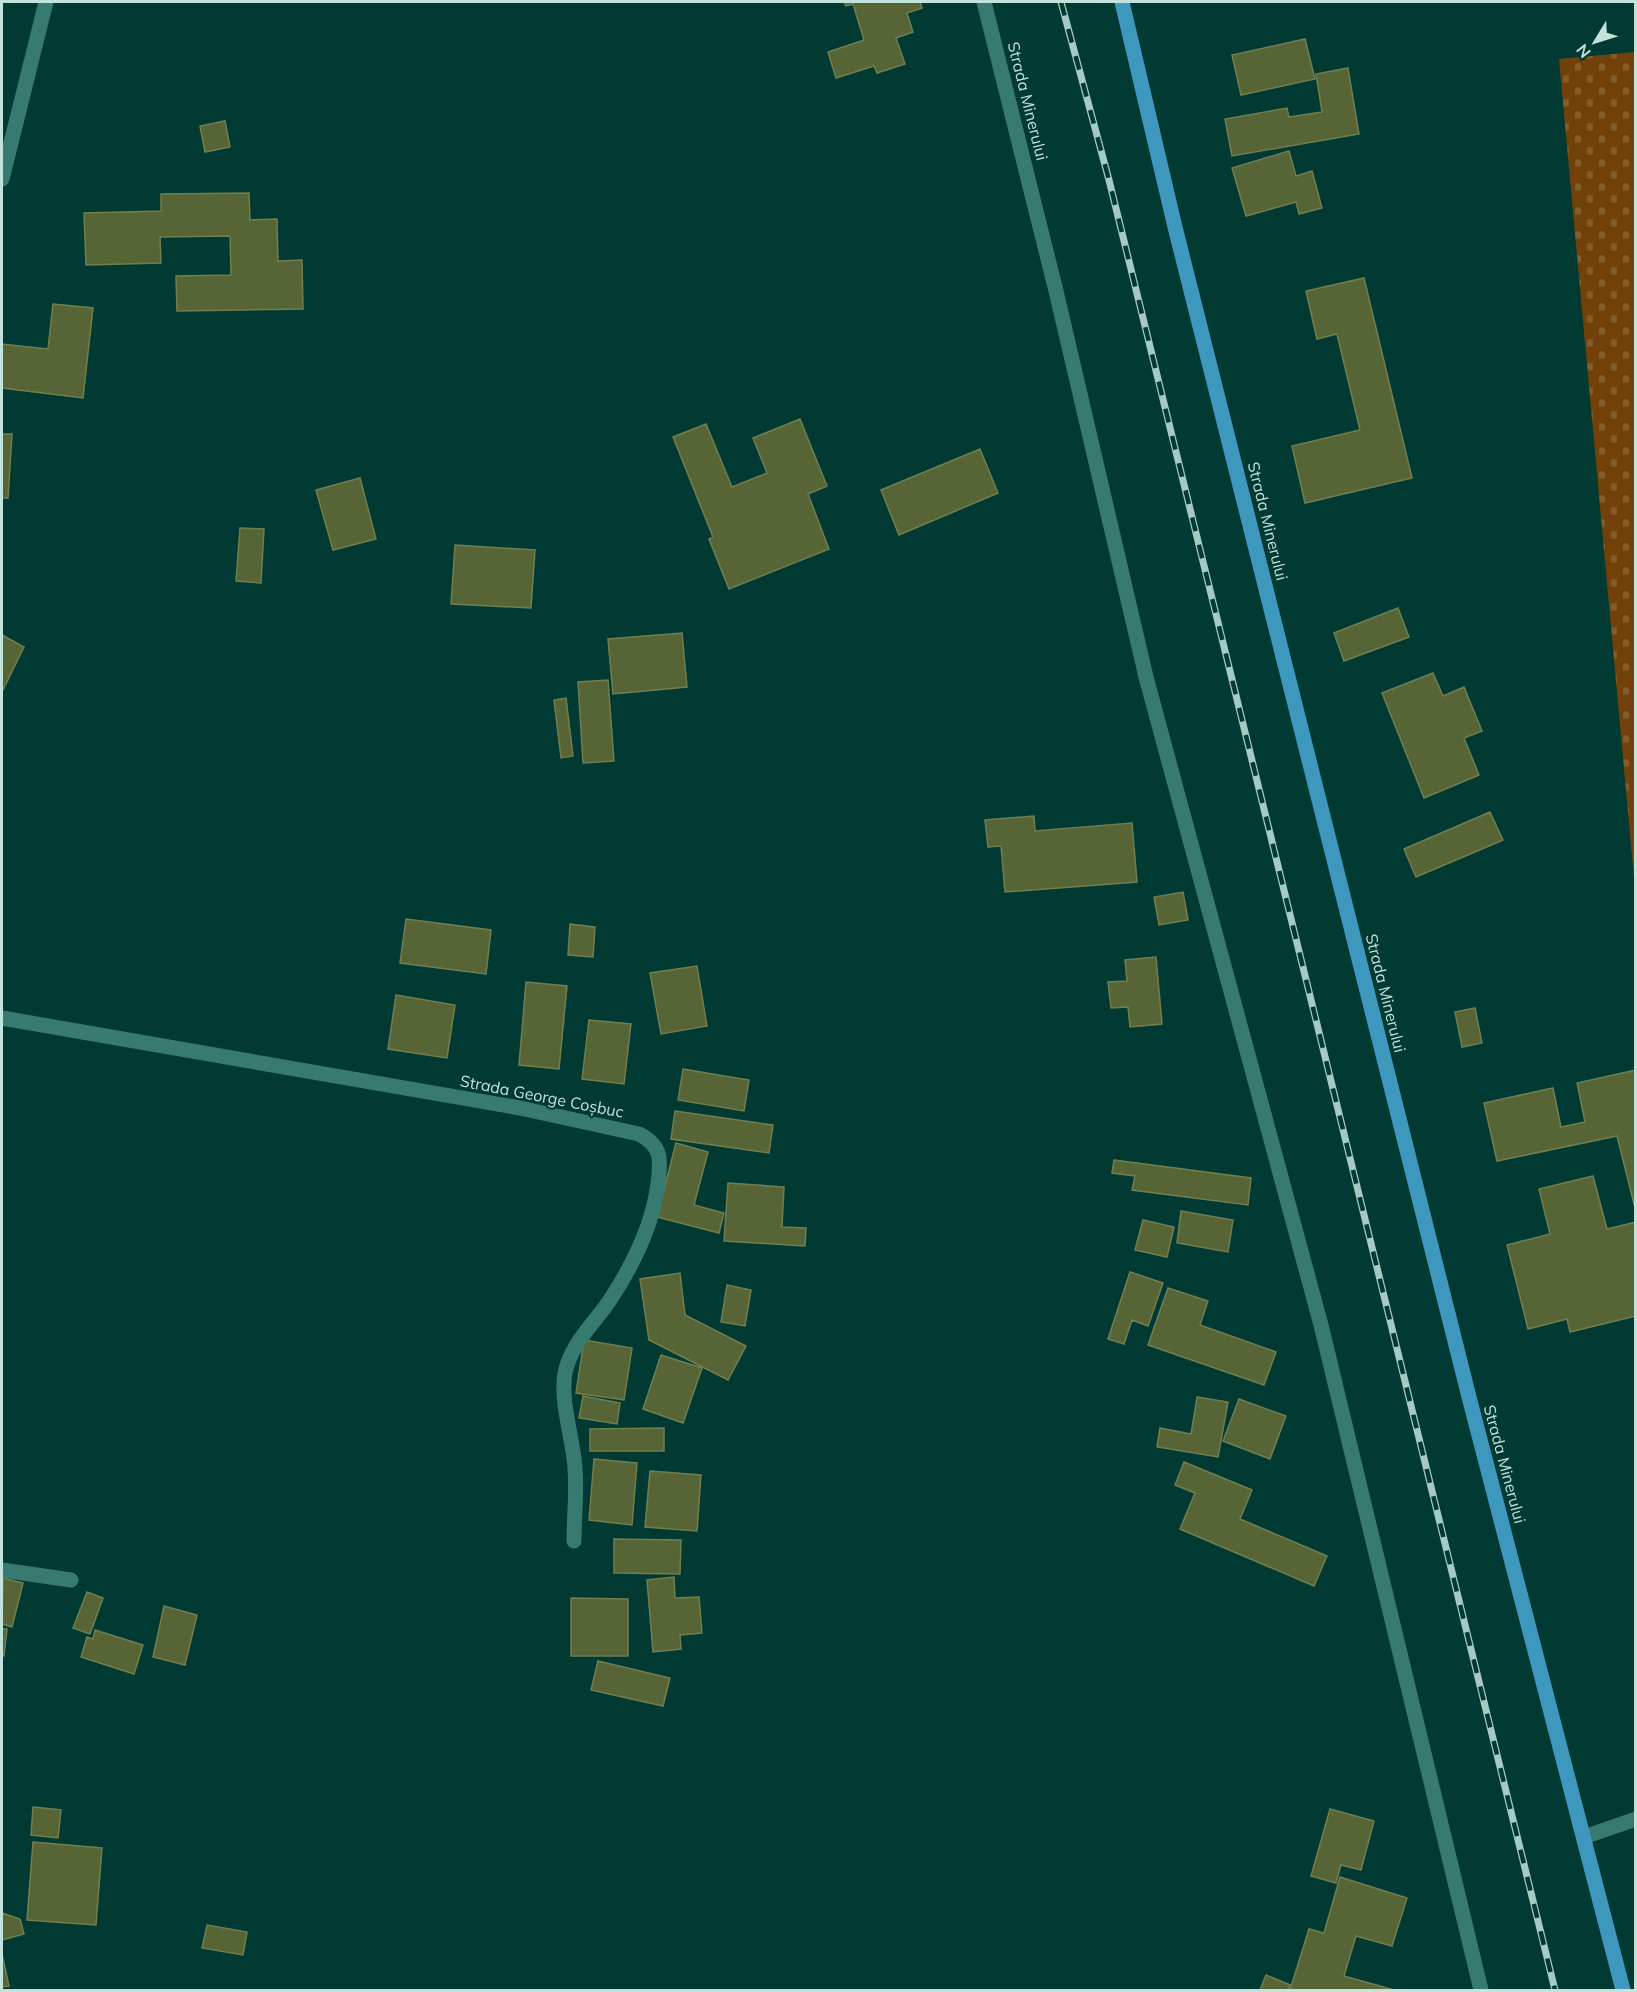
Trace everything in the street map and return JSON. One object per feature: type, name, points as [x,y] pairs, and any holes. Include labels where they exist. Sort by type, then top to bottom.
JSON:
[{"type":"main road","name":"Strada Minerului","points":[[1122,2],[1178,238],[1466,1386],[1623,1990]]},
{"type":"street","points":[[2,179],[46,2]]},
{"type":"street","name":"Strada Minerului","points":[[984,2],[1059,302],[1146,677],[1321,1325],[1481,1990]]},
{"type":"street","name":"Strada George Coșbuc","points":[[2,1018],[520,1108],[639,1134],[651,1140],[658,1151],[660,1165],[656,1200],[646,1233],[610,1300],[576,1344],[568,1360],[565,1376],[566,1405],[576,1470],[574,1541]]},
{"type":"street","points":[[2,1570],[71,1580]]},
{"type":"street","points":[[1584,1837],[1635,1819]]},
{"type":"green space","points":[[1636,52],[1635,889],[1559,59]]},
{"type":"building","points":[[844,2],[920,2],[922,8],[907,13],[913,32],[896,38],[905,64],[877,73],[874,66],[836,78],[828,52],[864,40],[853,4],[846,6]]},
{"type":"building","points":[[1305,39],[1315,79],[1241,95],[1232,55]]},
{"type":"building","points":[[1348,68],[1359,134],[1232,156],[1225,119],[1287,108],[1289,117],[1322,112],[1316,74]]},
{"type":"building","points":[[225,121],[230,147],[205,152],[200,126]]},
{"type":"building","points":[[1289,151],[1296,176],[1312,171],[1322,208],[1299,214],[1296,202],[1246,216],[1232,168]]},
{"type":"building","points":[[249,193],[250,220],[277,219],[278,261],[302,260],[303,309],[177,311],[176,276],[231,275],[230,236],[160,237],[161,263],[86,265],[84,213],[161,211],[161,194]]},
{"type":"building","points":[[1364,278],[1412,478],[1305,503],[1292,446],[1360,430],[1337,334],[1317,339],[1306,291]]},
{"type":"building","points":[[53,304],[93,308],[83,398],[2,388],[2,344],[48,349]]},
{"type":"building","points":[[800,419],[827,486],[808,494],[829,549],[729,589],[709,539],[713,537],[673,437],[706,424],[732,487],[767,473],[753,438]]},
{"type":"building","points":[[2,434],[12,434],[8,498],[2,498]]},
{"type":"building","points":[[980,449],[998,493],[899,535],[881,490]]},
{"type":"building","points":[[360,478],[376,539],[333,550],[316,490]]},
{"type":"building","points":[[240,528],[264,529],[261,583],[236,581]]},
{"type":"building","points":[[455,545],[535,550],[531,608],[451,604]]},
{"type":"building","points":[[1398,608],[1409,637],[1344,661],[1334,633]]},
{"type":"building","points":[[682,633],[687,687],[613,694],[608,639]]},
{"type":"building","points":[[2,635],[24,647],[2,692]]},
{"type":"building","points":[[1433,673],[1443,696],[1464,687],[1482,731],[1464,738],[1479,775],[1424,798],[1382,693]]},
{"type":"building","points":[[608,680],[614,761],[583,763],[578,682]]},
{"type":"building","points":[[566,698],[573,756],[561,758],[554,700]]},
{"type":"building","points":[[1490,812],[1503,840],[1416,877],[1404,849]]},
{"type":"building","points":[[1034,816],[1035,831],[1132,823],[1137,882],[1005,892],[1001,846],[988,847],[985,820]]},
{"type":"building","points":[[1183,892],[1188,920],[1159,925],[1154,897]]},
{"type":"building","points":[[406,919],[491,930],[486,974],[400,963]]},
{"type":"building","points":[[570,924],[595,927],[593,957],[568,955]]},
{"type":"building","points":[[1156,957],[1162,1024],[1130,1027],[1128,1007],[1111,1008],[1108,982],[1127,981],[1125,960]]},
{"type":"building","points":[[697,966],[707,1026],[661,1034],[650,973]]},
{"type":"building","points":[[526,982],[567,986],[559,1069],[519,1065]]},
{"type":"building","points":[[396,995],[455,1005],[447,1058],[388,1049]]},
{"type":"building","points":[[1475,1008],[1482,1043],[1462,1047],[1455,1012]]},
{"type":"building","points":[[589,1020],[631,1024],[624,1084],[582,1079]]},
{"type":"building","points":[[683,1069],[749,1080],[744,1111],[678,1100]]},
{"type":"building","points":[[1636,1070],[1636,1212],[1617,1136],[1497,1161],[1484,1103],[1553,1088],[1561,1127],[1585,1122],[1577,1083]]},
{"type":"building","points":[[675,1111],[773,1125],[769,1153],[671,1139]]},
{"type":"building","points":[[676,1143],[708,1152],[694,1205],[724,1213],[719,1233],[657,1217]]},
{"type":"building","points":[[1114,1160],[1251,1178],[1248,1205],[1132,1190],[1135,1176],[1112,1173]]},
{"type":"building","points":[[1593,1176],[1607,1229],[1636,1222],[1636,1316],[1570,1332],[1567,1319],[1528,1329],[1507,1245],[1550,1234],[1539,1189]]},
{"type":"building","points":[[728,1183],[784,1187],[782,1227],[806,1228],[805,1246],[724,1241]]},
{"type":"building","points":[[1181,1211],[1233,1220],[1228,1252],[1177,1243]]},
{"type":"building","points":[[1143,1220],[1174,1227],[1167,1257],[1135,1250]]},
{"type":"building","points":[[1130,1272],[1163,1283],[1148,1326],[1132,1320],[1124,1344],[1108,1339]]},
{"type":"building","points":[[680,1273],[685,1315],[746,1346],[728,1380],[649,1340],[640,1279]]},
{"type":"building","points":[[727,1285],[751,1290],[745,1326],[721,1322]]},
{"type":"building","points":[[1168,1288],[1208,1301],[1200,1325],[1276,1352],[1264,1385],[1148,1345]]},
{"type":"building","points":[[584,1340],[632,1348],[624,1400],[576,1393]]},
{"type":"building","points":[[661,1355],[702,1368],[683,1423],[643,1409]]},
{"type":"building","points":[[583,1396],[620,1403],[617,1424],[579,1418]]},
{"type":"building","points":[[1197,1397],[1228,1402],[1218,1457],[1157,1447],[1160,1428],[1191,1434]]},
{"type":"building","points":[[1239,1399],[1286,1416],[1270,1459],[1223,1441]]},
{"type":"building","points":[[664,1428],[664,1451],[590,1451],[590,1429]]},
{"type":"building","points":[[594,1459],[637,1463],[632,1525],[589,1520]]},
{"type":"building","points":[[1184,1462],[1252,1490],[1240,1519],[1327,1556],[1314,1586],[1180,1529],[1195,1493],[1175,1485]]},
{"type":"building","points":[[650,1471],[701,1475],[697,1531],[645,1527]]},
{"type":"building","points":[[614,1539],[681,1540],[680,1574],[614,1573]]},
{"type":"building","points":[[674,1577],[675,1598],[699,1597],[702,1633],[680,1635],[681,1649],[653,1652],[647,1580]]},
{"type":"building","points":[[3,1578],[23,1583],[12,1627],[2,1624]]},
{"type":"building","points":[[87,1592],[103,1598],[90,1634],[73,1628]]},
{"type":"building","points":[[571,1598],[628,1599],[628,1656],[571,1656]]},
{"type":"building","points":[[164,1606],[197,1615],[185,1665],[153,1657]]},
{"type":"building","points":[[2,1629],[7,1629],[4,1656],[2,1656]]},
{"type":"building","points":[[95,1630],[143,1645],[134,1674],[81,1657],[87,1637],[93,1639]]},
{"type":"building","points":[[598,1661],[670,1678],[663,1706],[591,1690]]},
{"type":"building","points":[[33,1807],[61,1810],[58,1838],[31,1835]]},
{"type":"building","points":[[1330,1809],[1374,1821],[1361,1870],[1341,1865],[1336,1883],[1311,1876]]},
{"type":"building","points":[[33,1842],[102,1848],[96,1925],[27,1920]]},
{"type":"building","points":[[1340,1877],[1407,1898],[1392,1946],[1356,1936],[1344,1976],[1394,1990],[1290,1990],[1309,1929],[1324,1933]]},
{"type":"building","points":[[2,1913],[20,1919],[24,1934],[2,1940]]},
{"type":"building","points":[[207,1925],[247,1932],[243,1955],[202,1948]]},
{"type":"building","points":[[2,1954],[9,1986],[2,1987]]},
{"type":"building","points":[[1266,1975],[1290,1985],[1288,1990],[1260,1990]]},
{"type":"railway","points":[[1061,2],[1109,180],[1555,1990]]}]
